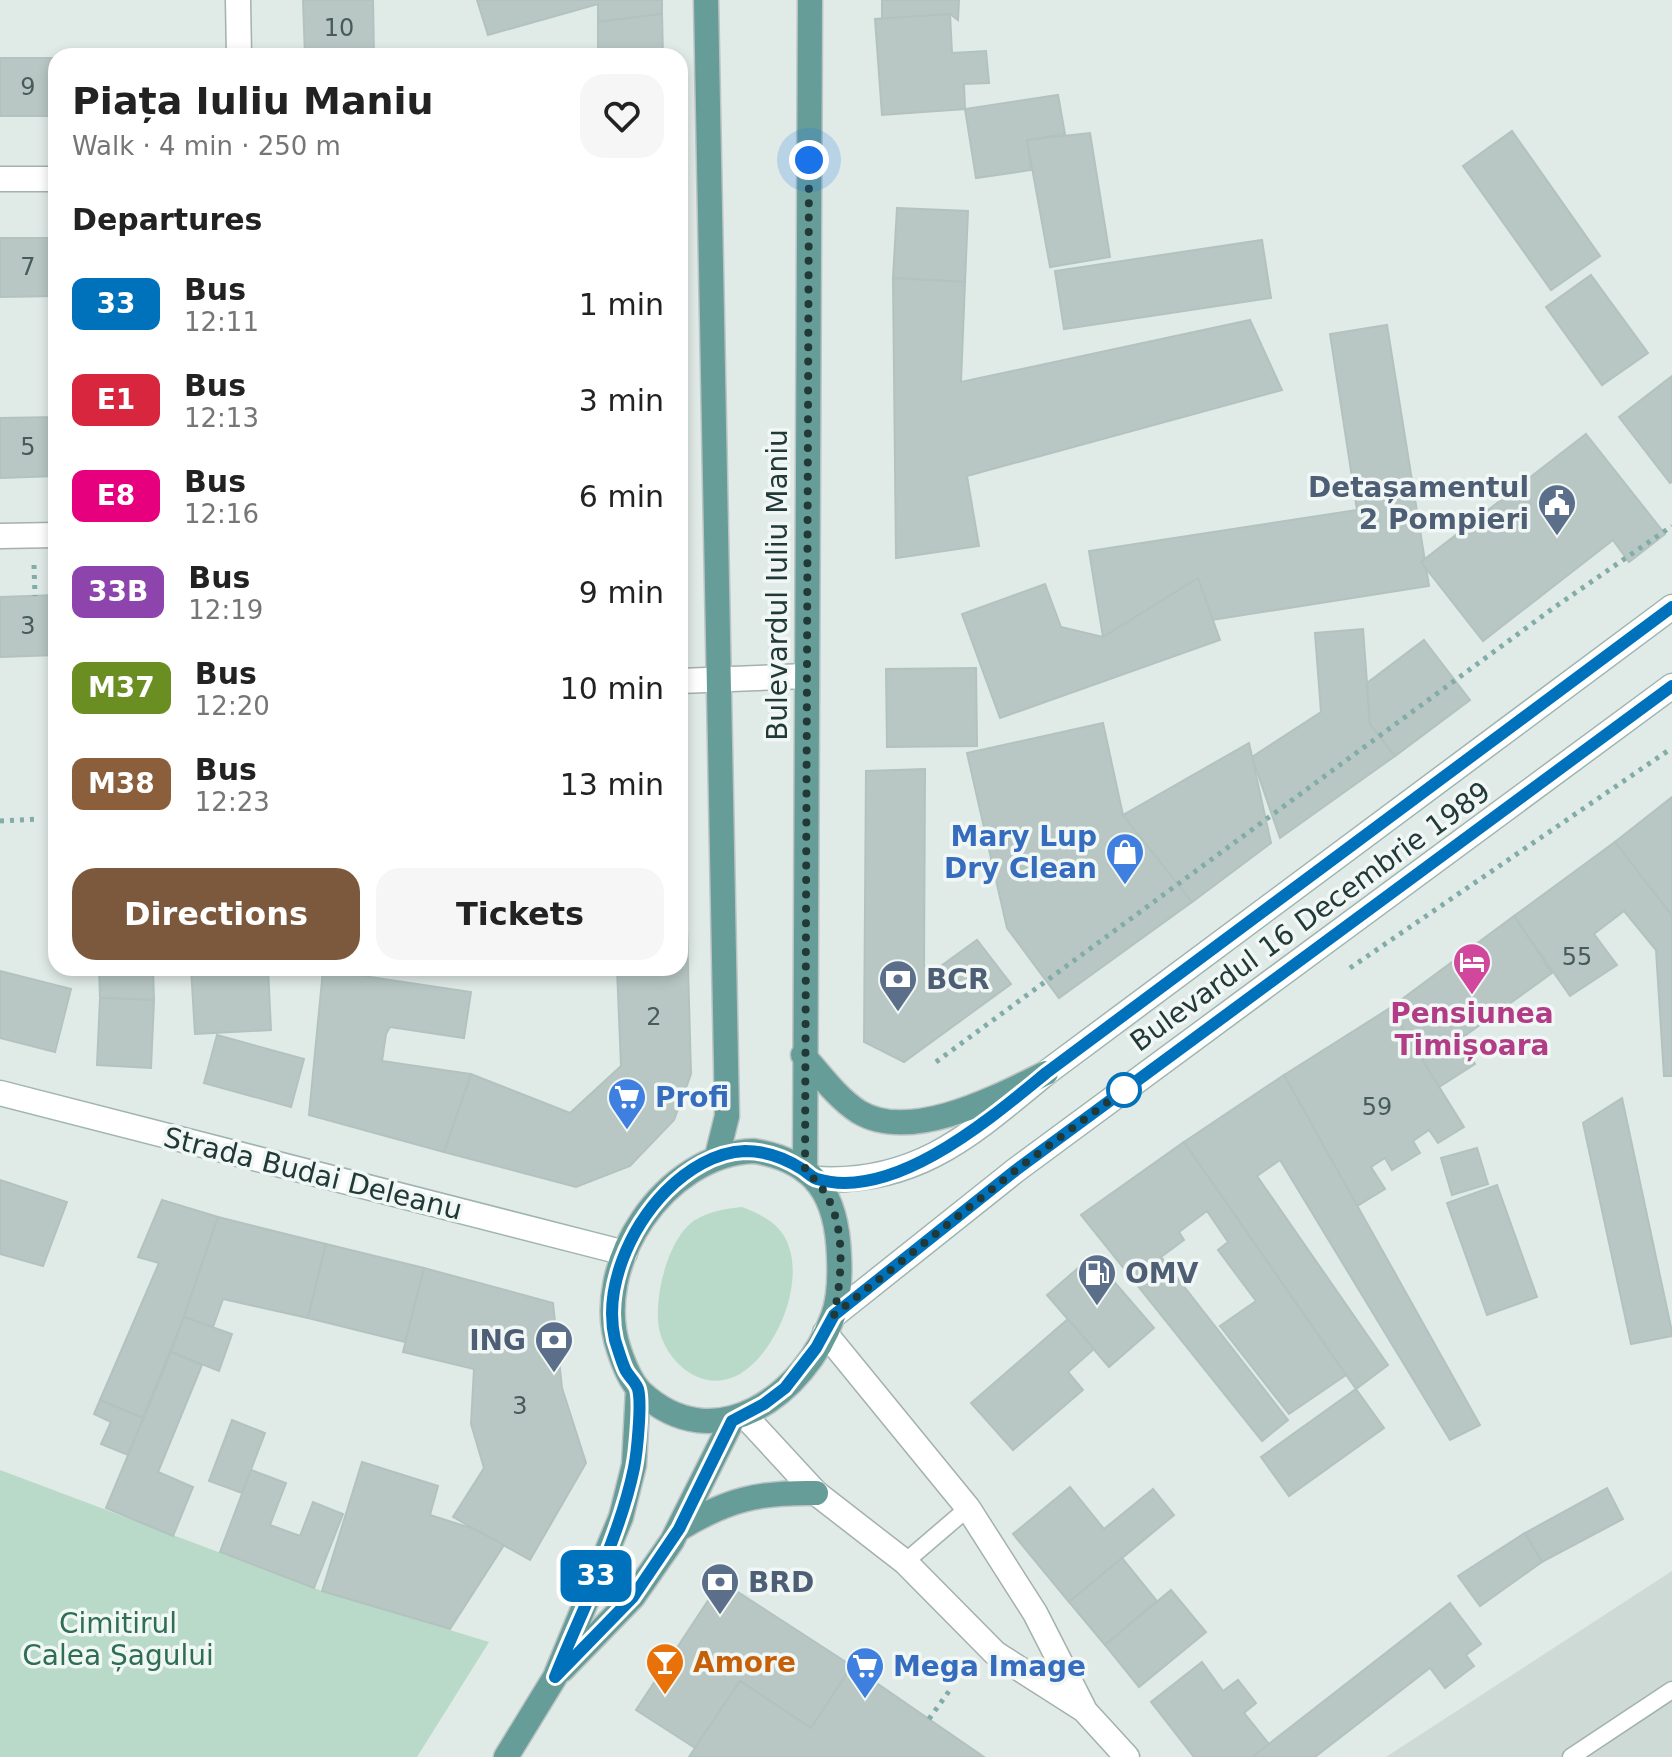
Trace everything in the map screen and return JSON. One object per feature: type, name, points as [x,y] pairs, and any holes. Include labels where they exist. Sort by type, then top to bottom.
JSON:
[{"type":"main road","points":[[238,0],[239,48]]},
{"type":"main road","name":"Bulevardul Iuliu Maniu","points":[[706,0],[727,1116],[717,1156]]},
{"type":"main road","name":"Bulevardul Iuliu Maniu","points":[[810,0],[803,1055],[810,1175]]},
{"type":"main road","points":[[0,179],[48,179]]},
{"type":"main road","points":[[0,536],[48,535]]},
{"type":"main road","name":"Bulevardul 16 Decembrie 1989","points":[[810,1175],[872,1179],[898,1172],[983,1125],[1046,1073],[1672,607]]},
{"type":"main road","points":[[688,681],[806,676]]},
{"type":"main road","name":"Bulevardul 16 Decembrie 1989","points":[[830,1324],[1016,1170],[1672,686]]},
{"type":"main road","points":[[803,1055],[849,1104],[869,1117],[903,1123],[940,1116],[1046,1073]]},
{"type":"main road","name":"Strada Budai Deleanu","points":[[0,1093],[625,1253]]},
{"type":"main road","points":[[754,1151],[772,1154],[810,1175],[829,1198],[839,1238],[839,1281],[830,1324],[785,1388],[738,1418],[703,1422],[661,1409],[638,1389],[625,1369],[615,1338],[613,1310],[625,1253],[633,1235],[660,1197],[698,1166],[717,1156],[754,1151]]},
{"type":"main road","points":[[830,1324],[968,1508],[1035,1613],[1084,1710]]},
{"type":"main road","points":[[506,1757],[555,1677],[621,1517],[634,1465],[638,1389]]},
{"type":"main road","points":[[738,1418],[816,1493],[905,1562],[995,1653],[1084,1710],[1127,1757]]},
{"type":"main road","points":[[555,1677],[633,1597],[679,1529],[738,1418]]},
{"type":"main road","points":[[679,1529],[714,1508],[744,1498],[774,1492],[816,1493]]},
{"type":"lane","points":[[905,1562],[968,1508]]},
{"type":"lane","points":[[1571,1757],[1672,1690]]},
{"type":"path","points":[[936,1062],[1552,609],[1672,526]]},
{"type":"path","points":[[0,821],[39,819]]},
{"type":"path","points":[[929,1719],[952,1687]]},
{"type":"shaded area","points":[[1672,1571],[1672,1757],[1386,1757]]},
{"type":"green space","points":[[742,1207],[769,1220],[780,1230],[788,1244],[792,1260],[790,1297],[776,1334],[753,1363],[740,1374],[727,1379],[702,1379],[680,1366],[665,1345],[658,1320],[660,1289],[670,1256],[685,1229],[712,1212]]},
{"type":"green space","name":"Cimitirul Calea Șagului","points":[[0,1470],[322,1591],[489,1642],[417,1757],[0,1757]]},
{"type":"building","points":[[303,0],[373,0],[374,48],[305,48]]},
{"type":"building","points":[[477,0],[662,0],[662,14],[598,22],[598,4],[488,35]]},
{"type":"building","points":[[882,0],[959,0],[958,20],[950,14],[882,19]]},
{"type":"building","points":[[662,14],[663,48],[598,48],[598,22]]},
{"type":"building","points":[[950,14],[952,53],[986,51],[989,83],[964,84],[965,109],[882,115],[875,19]]},
{"type":"building","points":[[0,58],[48,58],[48,116],[0,116]]},
{"type":"building","points":[[1058,95],[1065,134],[1027,140],[1031,170],[976,178],[965,109]]},
{"type":"building","points":[[1512,131],[1600,256],[1551,290],[1463,166]]},
{"type":"building","points":[[1090,133],[1110,257],[1050,267],[1027,140]]},
{"type":"building","points":[[897,208],[968,211],[965,282],[893,278]]},
{"type":"building","points":[[0,238],[48,238],[48,296],[0,297]]},
{"type":"building","points":[[1262,240],[1271,298],[1064,329],[1055,271]]},
{"type":"building","points":[[1591,275],[1648,353],[1602,385],[1546,307]]},
{"type":"building","points":[[893,278],[965,282],[961,382],[1250,320],[1282,390],[967,476],[979,546],[896,558]]},
{"type":"building","points":[[1387,325],[1429,586],[1103,637],[1089,551],[1357,510],[1330,334]]},
{"type":"building","points":[[1672,376],[1672,482],[1670,483],[1619,417]]},
{"type":"building","points":[[48,417],[48,476],[0,478],[0,418]]},
{"type":"building","name":"Detașamentul 2 Pompieri","points":[[1586,434],[1665,534],[1629,562],[1613,540],[1483,641],[1421,562]]},
{"type":"building","points":[[1198,578],[1220,640],[1000,718],[962,614],[1045,584],[1061,627],[1103,637]]},
{"type":"building","points":[[48,595],[48,655],[0,657],[0,597]]},
{"type":"building","points":[[1363,629],[1370,724],[1395,756],[1280,838],[1252,757],[1321,712],[1315,633]]},
{"type":"building","points":[[1424,640],[1470,700],[1395,756],[1370,724],[1367,683]]},
{"type":"building","points":[[976,668],[977,746],[887,747],[886,669]]},
{"type":"building","points":[[1103,723],[1123,815],[1192,902],[1059,998],[1007,928],[967,753]]},
{"type":"building","points":[[1249,743],[1271,843],[1192,902],[1123,815]]},
{"type":"building","points":[[925,769],[924,966],[934,971],[977,940],[1011,984],[904,1062],[864,1042],[866,771]]},
{"type":"building","points":[[1672,797],[1672,916],[1615,842]]},
{"type":"building","points":[[1615,842],[1672,916],[1672,1076],[1664,1076],[1656,950],[1624,911],[1594,934],[1617,965],[1570,996],[1514,916]]},
{"type":"building","points":[[1514,916],[1552,973],[1459,1040],[1475,1064],[1439,1087],[1390,1008]]},
{"type":"building","points":[[688,965],[691,1074],[674,1120],[630,1166],[576,1187],[444,1152],[471,1074],[570,1113],[621,1066],[617,976],[688,976]]},
{"type":"building","points":[[0,971],[71,989],[55,1052],[0,1038]]},
{"type":"building","points":[[99,976],[153,976],[154,1000],[100,998]]},
{"type":"building","points":[[191,976],[268,976],[271,1030],[195,1034]]},
{"type":"building","points":[[322,976],[363,976],[471,992],[464,1038],[390,1027],[386,1034],[382,1061],[471,1074],[444,1152],[309,1115]]},
{"type":"building","points":[[100,998],[154,1000],[151,1068],[97,1065]]},
{"type":"building","points":[[1390,1008],[1464,1127],[1438,1143],[1429,1130],[1413,1141],[1420,1153],[1392,1170],[1385,1158],[1371,1167],[1385,1189],[1357,1206],[1284,1075]]},
{"type":"building","points":[[217,1035],[304,1059],[291,1107],[204,1083]]},
{"type":"building","points":[[1284,1075],[1480,1425],[1450,1440],[1280,1160],[1257,1176],[1388,1365],[1356,1389],[1184,1142]]},
{"type":"building","points":[[1622,1098],[1672,1332],[1672,1336],[1631,1344],[1583,1123]]},
{"type":"building","points":[[1184,1142],[1346,1375],[1289,1414],[1220,1326],[1256,1301],[1218,1250],[1228,1242],[1207,1211],[1179,1232],[1184,1240],[1161,1257],[1288,1420],[1262,1441],[1081,1215]]},
{"type":"building","points":[[1477,1148],[1488,1184],[1452,1195],[1441,1158]]},
{"type":"building","points":[[0,1180],[67,1202],[43,1266],[0,1254]]},
{"type":"building","points":[[1497,1185],[1537,1297],[1487,1315],[1447,1203]]},
{"type":"building","points":[[162,1200],[218,1217],[184,1317],[143,1418],[100,1400],[159,1263],[138,1257]]},
{"type":"building","points":[[218,1217],[326,1244],[308,1318],[223,1299],[213,1327],[184,1317]]},
{"type":"building","points":[[326,1244],[424,1268],[405,1342],[308,1318]]},
{"type":"building","name":"OMV","points":[[1092,1256],[1154,1328],[1109,1367],[1047,1295]]},
{"type":"building","points":[[424,1268],[553,1303],[562,1388],[586,1463],[530,1560],[453,1517],[484,1468],[471,1424],[474,1369],[403,1352]]},
{"type":"building","points":[[184,1317],[232,1334],[219,1371],[171,1352]]},
{"type":"building","points":[[1068,1319],[1094,1349],[1068,1372],[1083,1390],[1013,1450],[971,1403]]},
{"type":"building","points":[[171,1352],[202,1365],[158,1472],[193,1487],[173,1536],[106,1508]]},
{"type":"building","points":[[1356,1389],[1384,1428],[1289,1496],[1261,1457]]},
{"type":"building","points":[[100,1400],[143,1418],[128,1455],[101,1444],[111,1422],[94,1414]]},
{"type":"building","points":[[232,1420],[265,1433],[242,1493],[209,1481]]},
{"type":"building","points":[[362,1462],[438,1486],[430,1515],[474,1529],[504,1545],[450,1629],[322,1591]]},
{"type":"building","points":[[251,1470],[286,1483],[270,1525],[300,1536],[313,1502],[343,1514],[314,1588],[220,1552]]},
{"type":"building","points":[[1070,1487],[1104,1529],[1153,1489],[1174,1515],[1069,1602],[1013,1534]]},
{"type":"building","points":[[1607,1488],[1623,1519],[1542,1562],[1525,1533]]},
{"type":"building","points":[[1525,1533],[1542,1562],[1480,1606],[1458,1576]]},
{"type":"building","points":[[1122,1558],[1157,1601],[1105,1645],[1069,1602]]},
{"type":"building","points":[[721,1581],[852,1666],[811,1728],[740,1681],[695,1748],[636,1710]]},
{"type":"building","points":[[1171,1590],[1206,1632],[1139,1687],[1105,1645]]},
{"type":"building","points":[[1450,1603],[1481,1644],[1466,1655],[1474,1666],[1445,1688],[1430,1668],[1315,1757],[1252,1757]]},
{"type":"building","points":[[1202,1662],[1223,1691],[1238,1680],[1256,1703],[1244,1713],[1269,1744],[1252,1757],[1194,1757],[1151,1702]]},
{"type":"building","name":"Mega Image","points":[[852,1666],[984,1757],[689,1757],[740,1681],[811,1728]]},
{"type":"bus line","name":"33","points":[[1672,607],[1046,1073],[983,1125],[947,1148],[898,1172],[872,1179],[845,1181],[816,1179],[772,1154],[735,1152],[717,1156],[698,1166],[660,1197],[633,1235],[625,1253],[613,1310],[615,1338],[625,1369],[638,1389],[634,1465],[621,1517],[555,1677],[633,1597],[679,1529],[732,1421],[764,1404],[785,1388],[816,1348],[834,1315],[1016,1170],[1672,686]]},
{"type":"place","name":"Detașamentul 2 Pompieri","points":[[1557,537]]},
{"type":"place","name":"Mary Lup Dry Clean","points":[[1125,886]]},
{"type":"place","name":"Pensiunea Timișoara","points":[[1472,996]]},
{"type":"place","name":"BCR","points":[[898,1013]]},
{"type":"place","name":"Profi","points":[[627,1131]]},
{"type":"place","name":"OMV","points":[[1097,1307]]},
{"type":"place","name":"ING","points":[[554,1374]]},
{"type":"place","name":"BRD","points":[[720,1616]]},
{"type":"place","name":"Amore","points":[[665,1696]]},
{"type":"place","name":"Mega Image","points":[[865,1700]]},
{"type":"route","points":[[809,160],[803,1055],[805,1171],[816,1179],[829,1198],[836,1216],[840,1270],[834,1315],[1016,1170],[1124,1090]]}]
